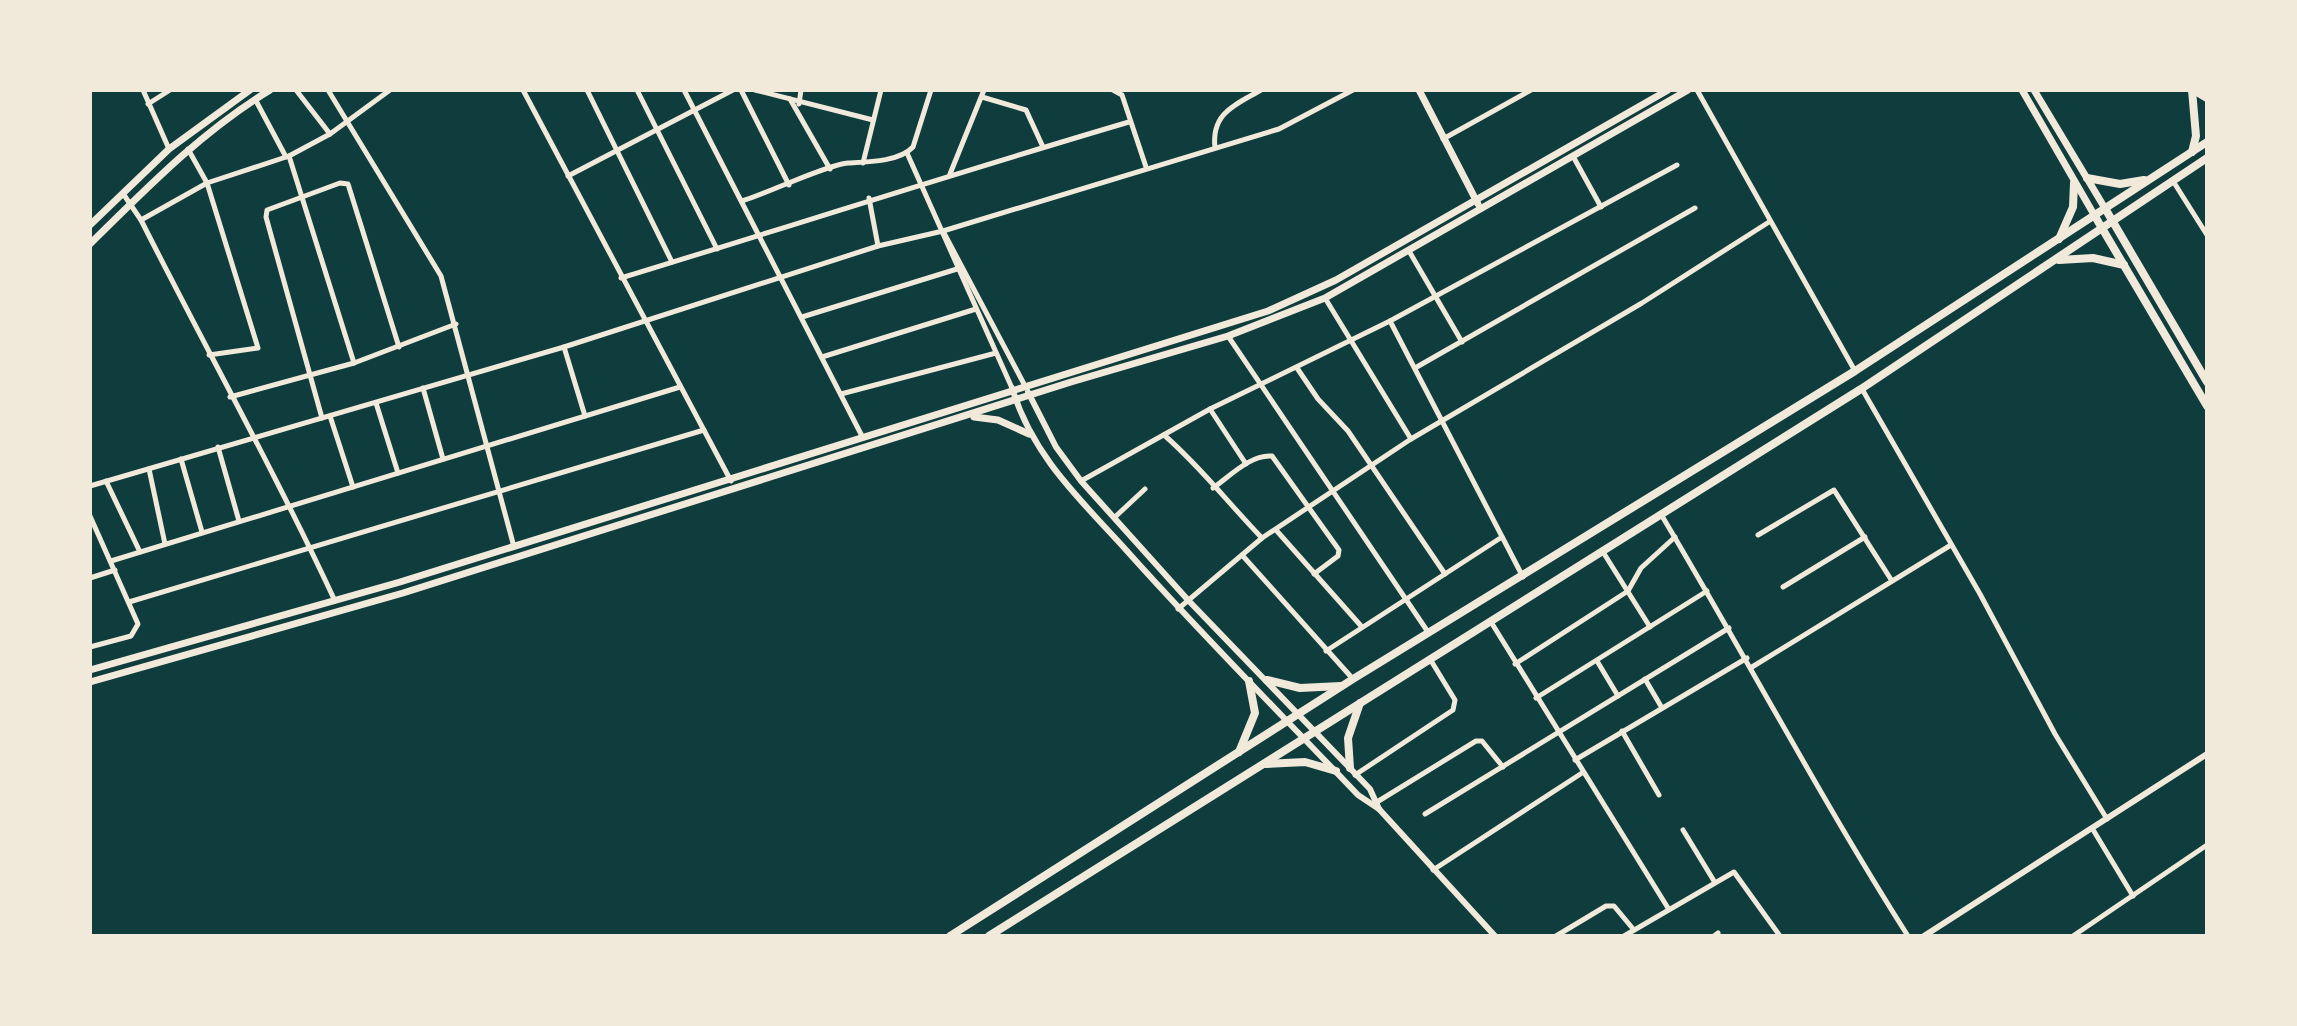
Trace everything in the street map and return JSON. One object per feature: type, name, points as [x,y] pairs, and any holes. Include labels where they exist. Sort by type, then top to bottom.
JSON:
[{"type":"main road","points":[[90,225],[169,149],[250,90]]},
{"type":"main road","points":[[90,244],[188,149],[270,90]]},
{"type":"main road","points":[[1419,90],[1481,209]]},
{"type":"main road","points":[[90,668],[400,582],[1298,299],[1668,90]]},
{"type":"main road","points":[[90,682],[403,593],[1030,395],[1228,336],[1325,298],[1688,90]]},
{"type":"main road","points":[[2022,90],[2207,406]]},
{"type":"main road","points":[[2034,90],[2207,382]]},
{"type":"main road","points":[[2195,91],[2207,98]]},
{"type":"main road","points":[[2192,153],[2196,136],[2195,91]]},
{"type":"main road","points":[[950,936],[1428,632],[1523,577],[1855,371],[2096,218],[2207,142]]},
{"type":"main road","points":[[989,936],[1363,698],[1662,516],[1861,389],[2207,158]]},
{"type":"main road","points":[[2087,178],[2120,184],[2153,177]]},
{"type":"main road","points":[[2058,240],[2073,207],[2074,183]]},
{"type":"main road","points":[[2050,263],[2093,258],[2124,265]]},
{"type":"main road","points":[[968,417],[998,420],[1029,434]]},
{"type":"main road","points":[[400,582],[403,593]]},
{"type":"main road","points":[[1267,680],[1300,688],[1342,686]]},
{"type":"main road","points":[[1239,753],[1255,713],[1249,681]]},
{"type":"main road","points":[[1352,771],[1350,724],[1363,698]]},
{"type":"main road","points":[[1261,765],[1305,762],[1336,771]]},
{"type":"street","points":[[143,90],[169,149]]},
{"type":"street","points":[[148,104],[170,90]]},
{"type":"street","points":[[296,90],[330,134]]},
{"type":"street","points":[[328,90],[441,276],[514,547]]},
{"type":"street","points":[[141,220],[207,183],[287,157],[330,134],[390,90]]},
{"type":"street","points":[[523,90],[734,488]]},
{"type":"street","points":[[587,90],[672,262]]},
{"type":"street","points":[[637,90],[717,249]]},
{"type":"street","points":[[684,90],[863,438]]},
{"type":"street","points":[[568,176],[733,90]]},
{"type":"street","points":[[741,90],[789,185]]},
{"type":"street","points":[[755,90],[790,98],[799,104],[873,120]]},
{"type":"street","points":[[799,104],[801,90]]},
{"type":"street","points":[[863,163],[881,90]]},
{"type":"street","points":[[742,201],[845,163],[863,163],[907,153],[913,147],[930,90]]},
{"type":"street","points":[[1215,148],[1215,127],[1223,112],[1261,90]]},
{"type":"street","points":[[90,486],[564,347],[878,246],[942,231],[1293,124],[1353,90]]},
{"type":"street","points":[[1443,139],[1531,90]]},
{"type":"street","points":[[1697,90],[1855,371]]},
{"type":"street","points":[[1116,91],[1146,167]]},
{"type":"street","points":[[2195,91],[2207,105]]},
{"type":"street","points":[[950,175],[983,93],[1026,110],[1043,147]]},
{"type":"street","points":[[790,98],[830,169]]},
{"type":"street","points":[[255,99],[287,157],[304,196],[354,363]]},
{"type":"street","points":[[621,278],[760,236],[869,198],[1129,122]]},
{"type":"street","points":[[188,149],[207,183],[258,348],[209,355]]},
{"type":"street","points":[[907,153],[933,216],[1056,447],[1081,481],[1188,600],[1315,730],[1433,870],[1495,936]]},
{"type":"street","points":[[1574,158],[1601,207]]},
{"type":"street","points":[[1081,481],[1210,409],[1352,343],[1436,299],[1677,165]]},
{"type":"street","points":[[2173,181],[2207,235]]},
{"type":"street","points":[[322,418],[266,217],[267,210],[340,183],[348,184],[399,347]]},
{"type":"street","points":[[124,195],[141,220],[230,397],[291,506],[335,601]]},
{"type":"street","points":[[869,198],[878,246]]},
{"type":"street","points":[[1415,368],[1695,208]]},
{"type":"street","points":[[1178,609],[1262,538],[1411,439],[1588,336],[1769,222]]},
{"type":"street","points":[[942,231],[1012,388],[1029,434],[1065,487],[1178,609],[1363,799],[1378,805]]},
{"type":"street","points":[[1409,251],[1462,342]]},
{"type":"street","points":[[802,317],[957,269]]},
{"type":"street","points":[[1325,298],[1411,439]]},
{"type":"street","points":[[822,357],[976,309]]},
{"type":"street","points":[[1390,321],[1523,577]]},
{"type":"street","points":[[230,397],[354,363],[456,324]]},
{"type":"street","points":[[1228,336],[1428,632]]},
{"type":"street","points":[[564,347],[585,416]]},
{"type":"street","points":[[841,394],[996,353]]},
{"type":"street","points":[[1297,368],[1318,399],[1340,420],[1445,574]]},
{"type":"street","points":[[111,561],[680,387]]},
{"type":"street","points":[[423,388],[443,459]]},
{"type":"street","points":[[1861,389],[2055,734],[2107,819]]},
{"type":"street","points":[[376,403],[398,473]]},
{"type":"street","points":[[1210,409],[1246,464]]},
{"type":"street","points":[[330,416],[353,487]]},
{"type":"street","points":[[129,602],[704,430]]},
{"type":"street","points":[[1164,435],[1187,455],[1213,488],[1262,538]]},
{"type":"street","points":[[218,447],[239,521]]},
{"type":"street","points":[[1213,488],[1246,464],[1263,456],[1272,456],[1340,553],[1314,574]]},
{"type":"street","points":[[181,459],[202,532]]},
{"type":"street","points":[[149,469],[165,544]]},
{"type":"street","points":[[106,481],[140,552]]},
{"type":"street","points":[[1115,517],[1145,489]]},
{"type":"street","points":[[1758,535],[1834,490],[1892,581]]},
{"type":"street","points":[[90,516],[93,530],[111,561],[138,624],[134,633],[90,647]]},
{"type":"street","points":[[1662,516],[1747,658],[1834,817],[1908,936]]},
{"type":"street","points":[[1276,530],[1362,627]]},
{"type":"street","points":[[1326,651],[1502,537]]},
{"type":"street","points":[[1515,664],[1628,591],[1641,568],[1675,537]]},
{"type":"street","points":[[1783,587],[1865,537]]},
{"type":"street","points":[[1752,667],[1951,545]]},
{"type":"street","points":[[1603,552],[1650,627]]},
{"type":"street","points":[[1242,555],[1353,679]]},
{"type":"street","points":[[90,578],[115,570]]},
{"type":"street","points":[[1536,698],[1707,591]]},
{"type":"street","points":[[1490,621],[1668,908]]},
{"type":"street","points":[[1425,814],[1729,628]]},
{"type":"street","points":[[1352,771],[1453,710],[1455,700],[1429,658]]},
{"type":"street","points":[[1575,760],[1747,658]]},
{"type":"street","points":[[1597,661],[1618,696]]},
{"type":"street","points":[[1645,679],[1662,708]]},
{"type":"street","points":[[1622,731],[1659,795]]},
{"type":"street","points":[[1378,805],[1476,741],[1482,741],[1503,767]]},
{"type":"street","points":[[1924,936],[2207,754]]},
{"type":"street","points":[[1433,870],[1582,773]]},
{"type":"street","points":[[2092,828],[2133,896]]},
{"type":"street","points":[[1683,830],[1714,881]]},
{"type":"street","points":[[2073,936],[2207,845]]},
{"type":"street","points":[[1624,936],[1734,872],[1780,936]]},
{"type":"street","points":[[1556,936],[1606,906],[1614,906],[1634,930]]}]
